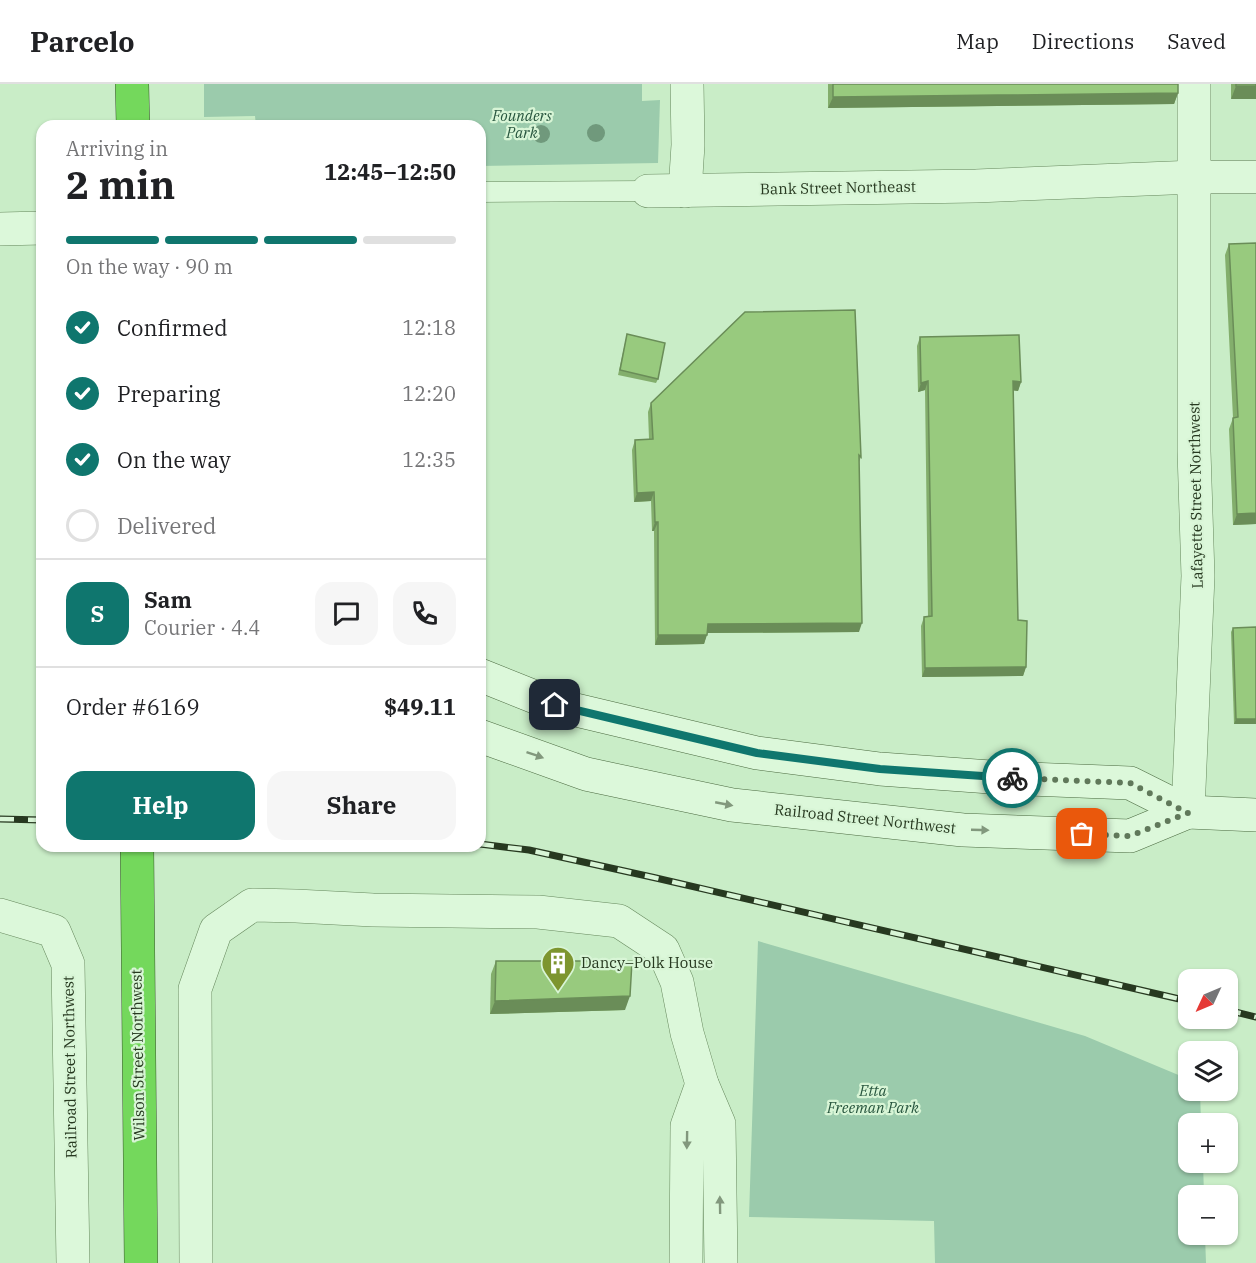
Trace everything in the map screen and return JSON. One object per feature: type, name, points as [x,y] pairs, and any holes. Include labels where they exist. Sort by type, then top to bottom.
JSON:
[{"type":"highway","points":[[132,84],[133,120]]},
{"type":"highway","name":"Wilson Street Northwest","points":[[137,852],[141,1263]]},
{"type":"street","points":[[685,191],[688,145],[687,84]]},
{"type":"street","name":"Lafayette Street Northwest","points":[[1188,813],[1198,576],[1194,451],[1196,177],[1194,84]]},
{"type":"street","name":"Bank Street Northeast","points":[[648,191],[976,186],[1196,177],[1256,177]]},
{"type":"street","points":[[0,229],[36,228]]},
{"type":"street","points":[[486,677],[555,705],[757,753],[880,769],[1004,778],[1130,783],[1188,813]]},
{"type":"street","name":"Railroad Street Northwest","points":[[486,738],[586,774],[732,806],[963,830],[1130,836],[1188,813],[1256,815]]},
{"type":"street","points":[[196,1263],[195,988],[216,930],[252,905],[373,910],[538,912],[619,921],[663,950],[677,982],[687,1033],[702,1084],[719,1124],[721,1263]]},
{"type":"street","name":"Railroad Street Northwest","points":[[0,915],[54,931],[68,964],[73,1263]]},
{"type":"street","points":[[686,1263],[687,1126],[702,1084]]},
{"type":"lane","name":"Bank Street Northeast","points":[[486,192],[648,191]]},
{"type":"green space","name":"Founders Park","points":[[204,84],[642,84],[642,101],[660,100],[658,163],[486,166],[486,120],[255,120],[255,116],[204,117]]},
{"type":"green space","name":"Etta Freeman Park","points":[[758,941],[1085,1036],[1178,1075],[1178,1101],[1200,1101],[1201,1113],[1178,1113],[1178,1173],[1203,1173],[1204,1185],[1178,1185],[1178,1245],[1205,1245],[1206,1263],[935,1263],[934,1221],[749,1217]]},
{"type":"building","points":[[833,84],[1178,84],[1178,93],[833,97]]},
{"type":"building","points":[[1236,84],[1256,84],[1256,86],[1236,86]]},
{"type":"building","points":[[1256,243],[1256,513],[1237,514],[1233,418],[1238,417],[1229,244]]},
{"type":"building","points":[[855,310],[861,457],[859,455],[862,623],[708,624],[707,635],[658,635],[658,522],[655,522],[654,492],[637,493],[635,440],[653,439],[651,403],[745,312]]},
{"type":"building","points":[[627,334],[665,343],[658,379],[620,370]]},
{"type":"building","points":[[1019,335],[1021,382],[1013,381],[1018,620],[1027,621],[1026,667],[925,668],[924,617],[932,616],[928,381],[921,383],[920,337]]},
{"type":"building","points":[[1256,627],[1256,719],[1236,719],[1233,628]]},
{"type":"building","points":[[496,961],[632,961],[630,996],[495,1001]]},
{"type":"railway","points":[[0,819],[36,820]]},
{"type":"railway","points":[[486,845],[529,850],[656,878],[1178,999]]},
{"type":"railway","points":[[1238,1013],[1256,1017]]},
{"type":"way so far","points":[[1012,778],[1130,783],[1188,813],[1130,836],[1082,834]]},
{"type":"place","name":"Dancy–Polk House","points":[[558,992]]},
{"type":"route","points":[[555,705],[757,753],[880,769],[1012,778]]}]
